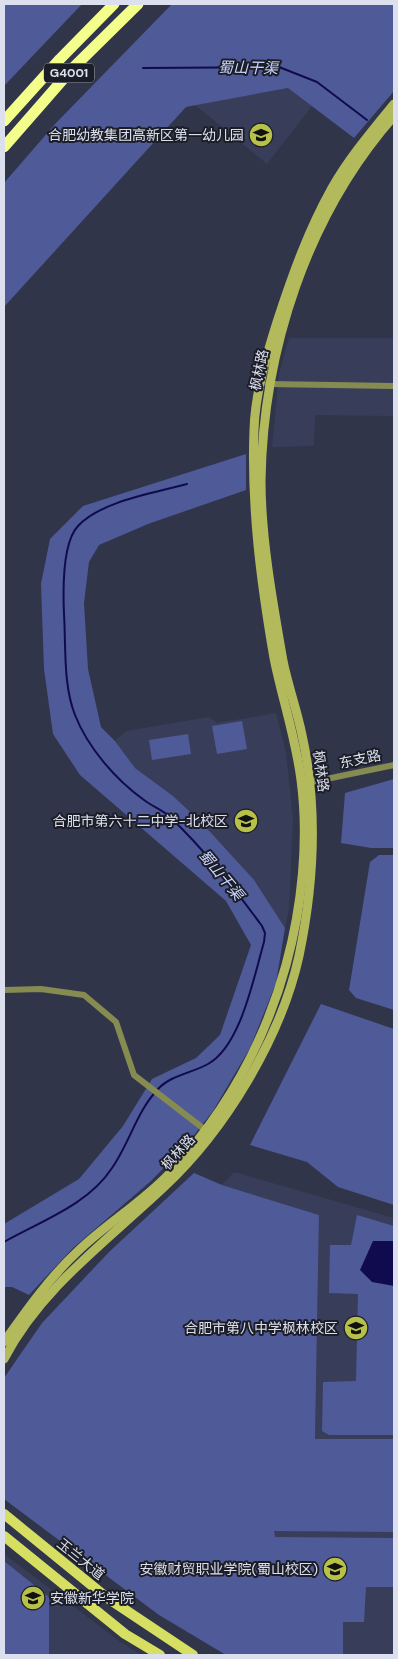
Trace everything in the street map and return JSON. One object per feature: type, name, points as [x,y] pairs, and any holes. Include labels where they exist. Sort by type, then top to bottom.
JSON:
[{"type":"highway","name":"G4001","points":[[4,121],[60,59],[114,4]]},
{"type":"highway","name":"G4001","points":[[4,147],[73,68],[138,4]]},
{"type":"main road","name":"枫林路","points":[[265,384],[264,361],[298,258],[333,186],[394,104]]},
{"type":"main road","name":"枫林路","points":[[4,1359],[12,1343],[48,1297],[86,1256],[165,1186],[209,1133],[256,1048],[285,967],[298,909],[304,845],[305,784],[275,662],[262,589],[255,508],[254,427],[265,384],[309,250],[350,174],[394,116]]},
{"type":"main road","name":"枫林路","points":[[4,1342],[29,1306],[76,1252],[165,1178],[209,1133]]},
{"type":"main road","name":"玉兰大道","points":[[4,1514],[106,1597],[192,1655]]},
{"type":"main road","points":[[4,1536],[125,1634],[160,1655]]},
{"type":"street","points":[[265,384],[394,386]]},
{"type":"street","name":"东支路","points":[[305,784],[394,765]]},
{"type":"street","points":[[4,990],[41,989],[84,995],[116,1022],[134,1075],[209,1133]]},
{"type":"shaded area","points":[[4,4],[82,4],[4,86]]},
{"type":"shaded area","points":[[172,4],[394,4],[394,91],[354,138],[288,88],[186,107],[4,307],[4,183],[56,123]]},
{"type":"shaded area","name":"合肥幼教集团高新区第一幼儿园","points":[[288,88],[312,106],[267,164],[195,105]]},
{"type":"shaded area","points":[[289,338],[394,338],[394,416],[315,415],[314,446],[272,447],[279,374]]},
{"type":"shaded area","points":[[246,454],[246,490],[148,524],[99,545],[89,562],[84,603],[88,669],[101,727],[115,741],[135,768],[173,796],[202,823],[254,880],[285,928],[276,983],[250,1048],[213,1111],[187,1144],[151,1181],[73,1248],[29,1295],[12,1287],[4,1287],[4,1224],[79,1179],[123,1126],[152,1079],[196,1058],[220,1035],[251,945],[226,901],[80,775],[53,734],[44,669],[41,584],[50,539],[83,506]]},
{"type":"shaded area","name":"合肥市第六十二中学-北校区","points":[[276,713],[286,753],[293,819],[289,909],[285,928],[253,880],[202,823],[173,796],[135,768],[115,741],[126,731],[209,717],[217,723]]},
{"type":"shaded area","points":[[242,721],[247,749],[217,754],[212,726]]},
{"type":"shaded area","points":[[188,734],[191,754],[152,760],[149,740]]},
{"type":"shaded area","points":[[394,779],[394,848],[371,848],[341,843],[345,793]]},
{"type":"shaded area","points":[[379,855],[394,855],[394,1010],[356,998],[349,990],[370,862]]},
{"type":"shaded area","points":[[321,1004],[394,1029],[394,1205],[338,1187],[307,1162],[250,1145]]},
{"type":"shaded area","points":[[234,1172],[394,1218],[394,1655],[326,1655],[226,1482],[315,1439],[319,1215],[222,1185]]},
{"type":"shaded area","points":[[194,1173],[222,1185],[319,1215],[315,1439],[394,1439],[394,1532],[274,1531],[275,1537],[394,1538],[394,1587],[366,1587],[364,1622],[343,1622],[343,1655],[226,1655],[159,1615],[4,1499],[4,1378],[42,1323],[109,1252]]},
{"type":"shaded area","points":[[357,1215],[394,1226],[394,1435],[329,1435],[322,1431],[323,1382],[356,1381],[358,1294],[329,1293],[330,1245],[351,1245]]},
{"type":"shaded area","points":[[373,1241],[394,1241],[394,1286],[372,1282],[360,1270]]},
{"type":"shaded area","name":"安徽新华学院","points":[[4,1554],[119,1641],[141,1655],[4,1655]]},
{"type":"shaded area","points":[[4,1561],[49,1597],[49,1655],[4,1655]]},
{"type":"waterway","name":"蜀山干渠","points":[[143,68],[279,67],[317,82],[367,120]]},
{"type":"waterway","name":"蜀山干渠","points":[[4,1242],[63,1211],[90,1192],[102,1181],[118,1159],[144,1107],[158,1089],[169,1080],[202,1067],[219,1055],[229,1042],[245,1009],[264,942],[265,933],[262,926],[206,855],[169,816],[123,783],[95,751],[75,715],[68,691],[64,581],[66,555],[73,534],[78,526],[88,517],[100,510],[129,499],[187,484]]},
{"type":"place","name":"合肥幼教集团高新区第一幼儿园","points":[[261,135]]},
{"type":"place","name":"合肥市第六十二中学-北校区","points":[[246,821]]},
{"type":"place","name":"合肥市第八中学枫林校区","points":[[356,1328]]},
{"type":"place","name":"安徽财贸职业学院(蜀山校区)","points":[[335,1569]]},
{"type":"place","name":"安徽新华学院","points":[[33,1598]]}]
